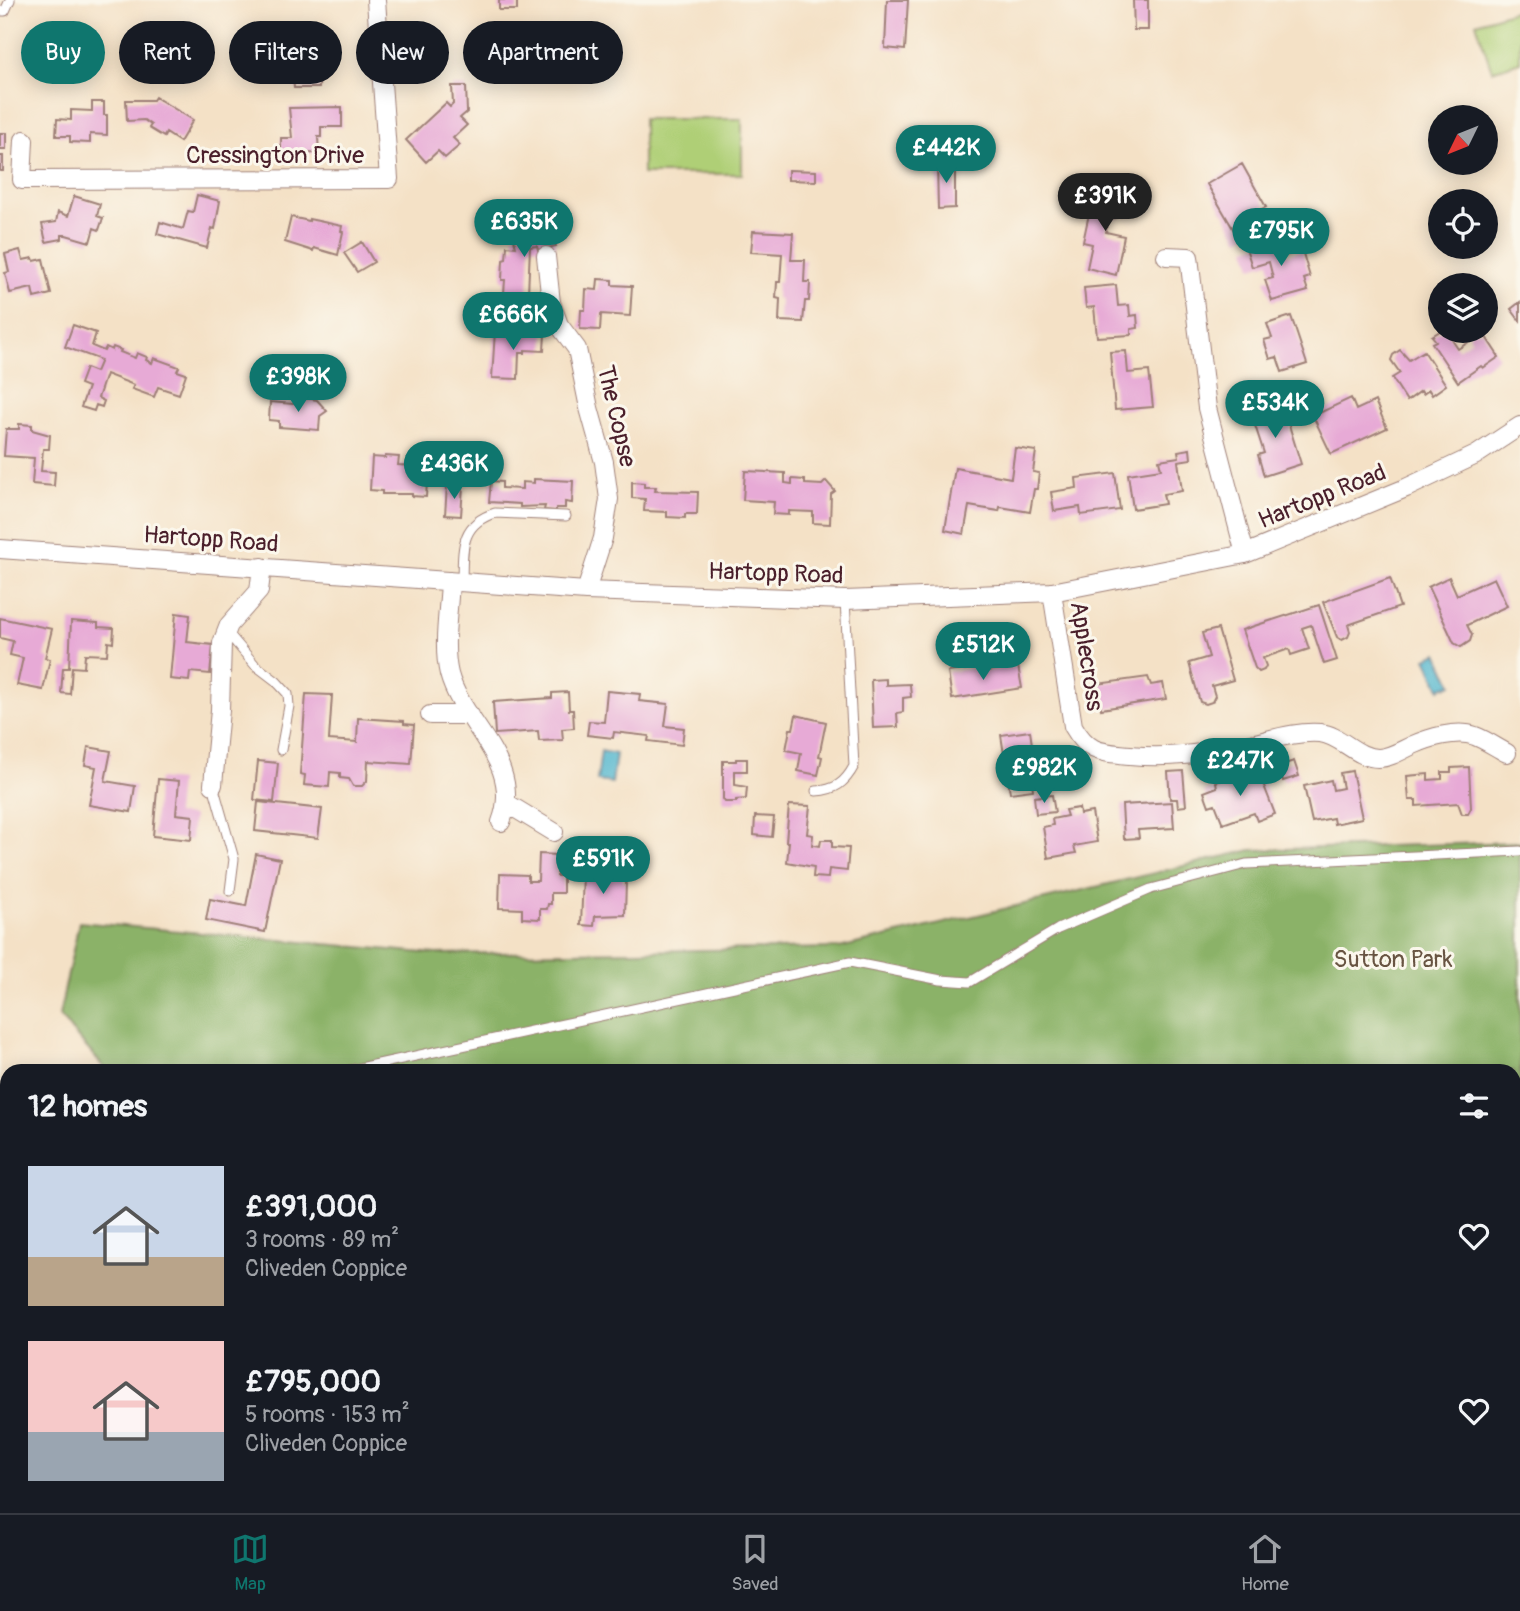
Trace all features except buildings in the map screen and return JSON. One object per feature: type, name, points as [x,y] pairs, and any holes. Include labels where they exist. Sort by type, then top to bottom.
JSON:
[{"type":"street","name":"Cressington Drive","points":[[24,140],[22,180],[389,179],[376,0]]},
{"type":"street","name":"The Copse","points":[[546,256],[551,303],[559,324],[577,349],[604,462],[609,499],[603,538],[586,592]]},
{"type":"street","points":[[1166,256],[1189,257],[1207,408],[1245,554]]},
{"type":"street","name":"Hartopp Road","points":[[0,549],[262,566],[586,592],[845,600],[1052,592],[1245,554],[1406,488],[1476,455],[1520,426]]},
{"type":"street","points":[[213,785],[220,710],[220,653],[226,630],[259,591],[262,566]]},
{"type":"street","points":[[456,581],[447,663],[450,676],[501,770],[508,804],[501,822]]},
{"type":"street","name":"Applecross","points":[[1052,592],[1073,726],[1081,741],[1099,752],[1156,757],[1196,755],[1300,733],[1322,733],[1374,758],[1385,757],[1426,740],[1472,734],[1507,753]]},
{"type":"street","points":[[430,715],[470,715]]},
{"type":"street","points":[[508,804],[554,832]]},
{"type":"lane","points":[[0,10],[5,10],[10,0]]},
{"type":"lane","points":[[456,581],[469,530],[484,516],[495,513],[566,516]]},
{"type":"lane","points":[[816,791],[831,790],[847,780],[854,766],[845,600]]},
{"type":"lane","points":[[226,630],[255,665],[288,694],[289,706],[281,750]]},
{"type":"lane","points":[[213,785],[234,859],[230,891]]},
{"type":"lane","points":[[378,1064],[850,962],[942,980],[970,982],[1058,929],[1152,889],[1245,864],[1520,851]]},
{"type":"green space","points":[[1520,9],[1520,62],[1492,71],[1476,23]]},
{"type":"green space","points":[[643,119],[742,119],[742,174],[643,174]]},
{"type":"green space","name":"Sutton Park","points":[[1520,842],[1520,1064],[101,1064],[59,1016],[79,922],[436,954],[839,948],[1251,850]]},
{"type":"water","points":[[1438,653],[1452,684],[1440,689],[1426,658]]},
{"type":"water","points":[[601,751],[616,754],[612,783],[597,781]]}]
